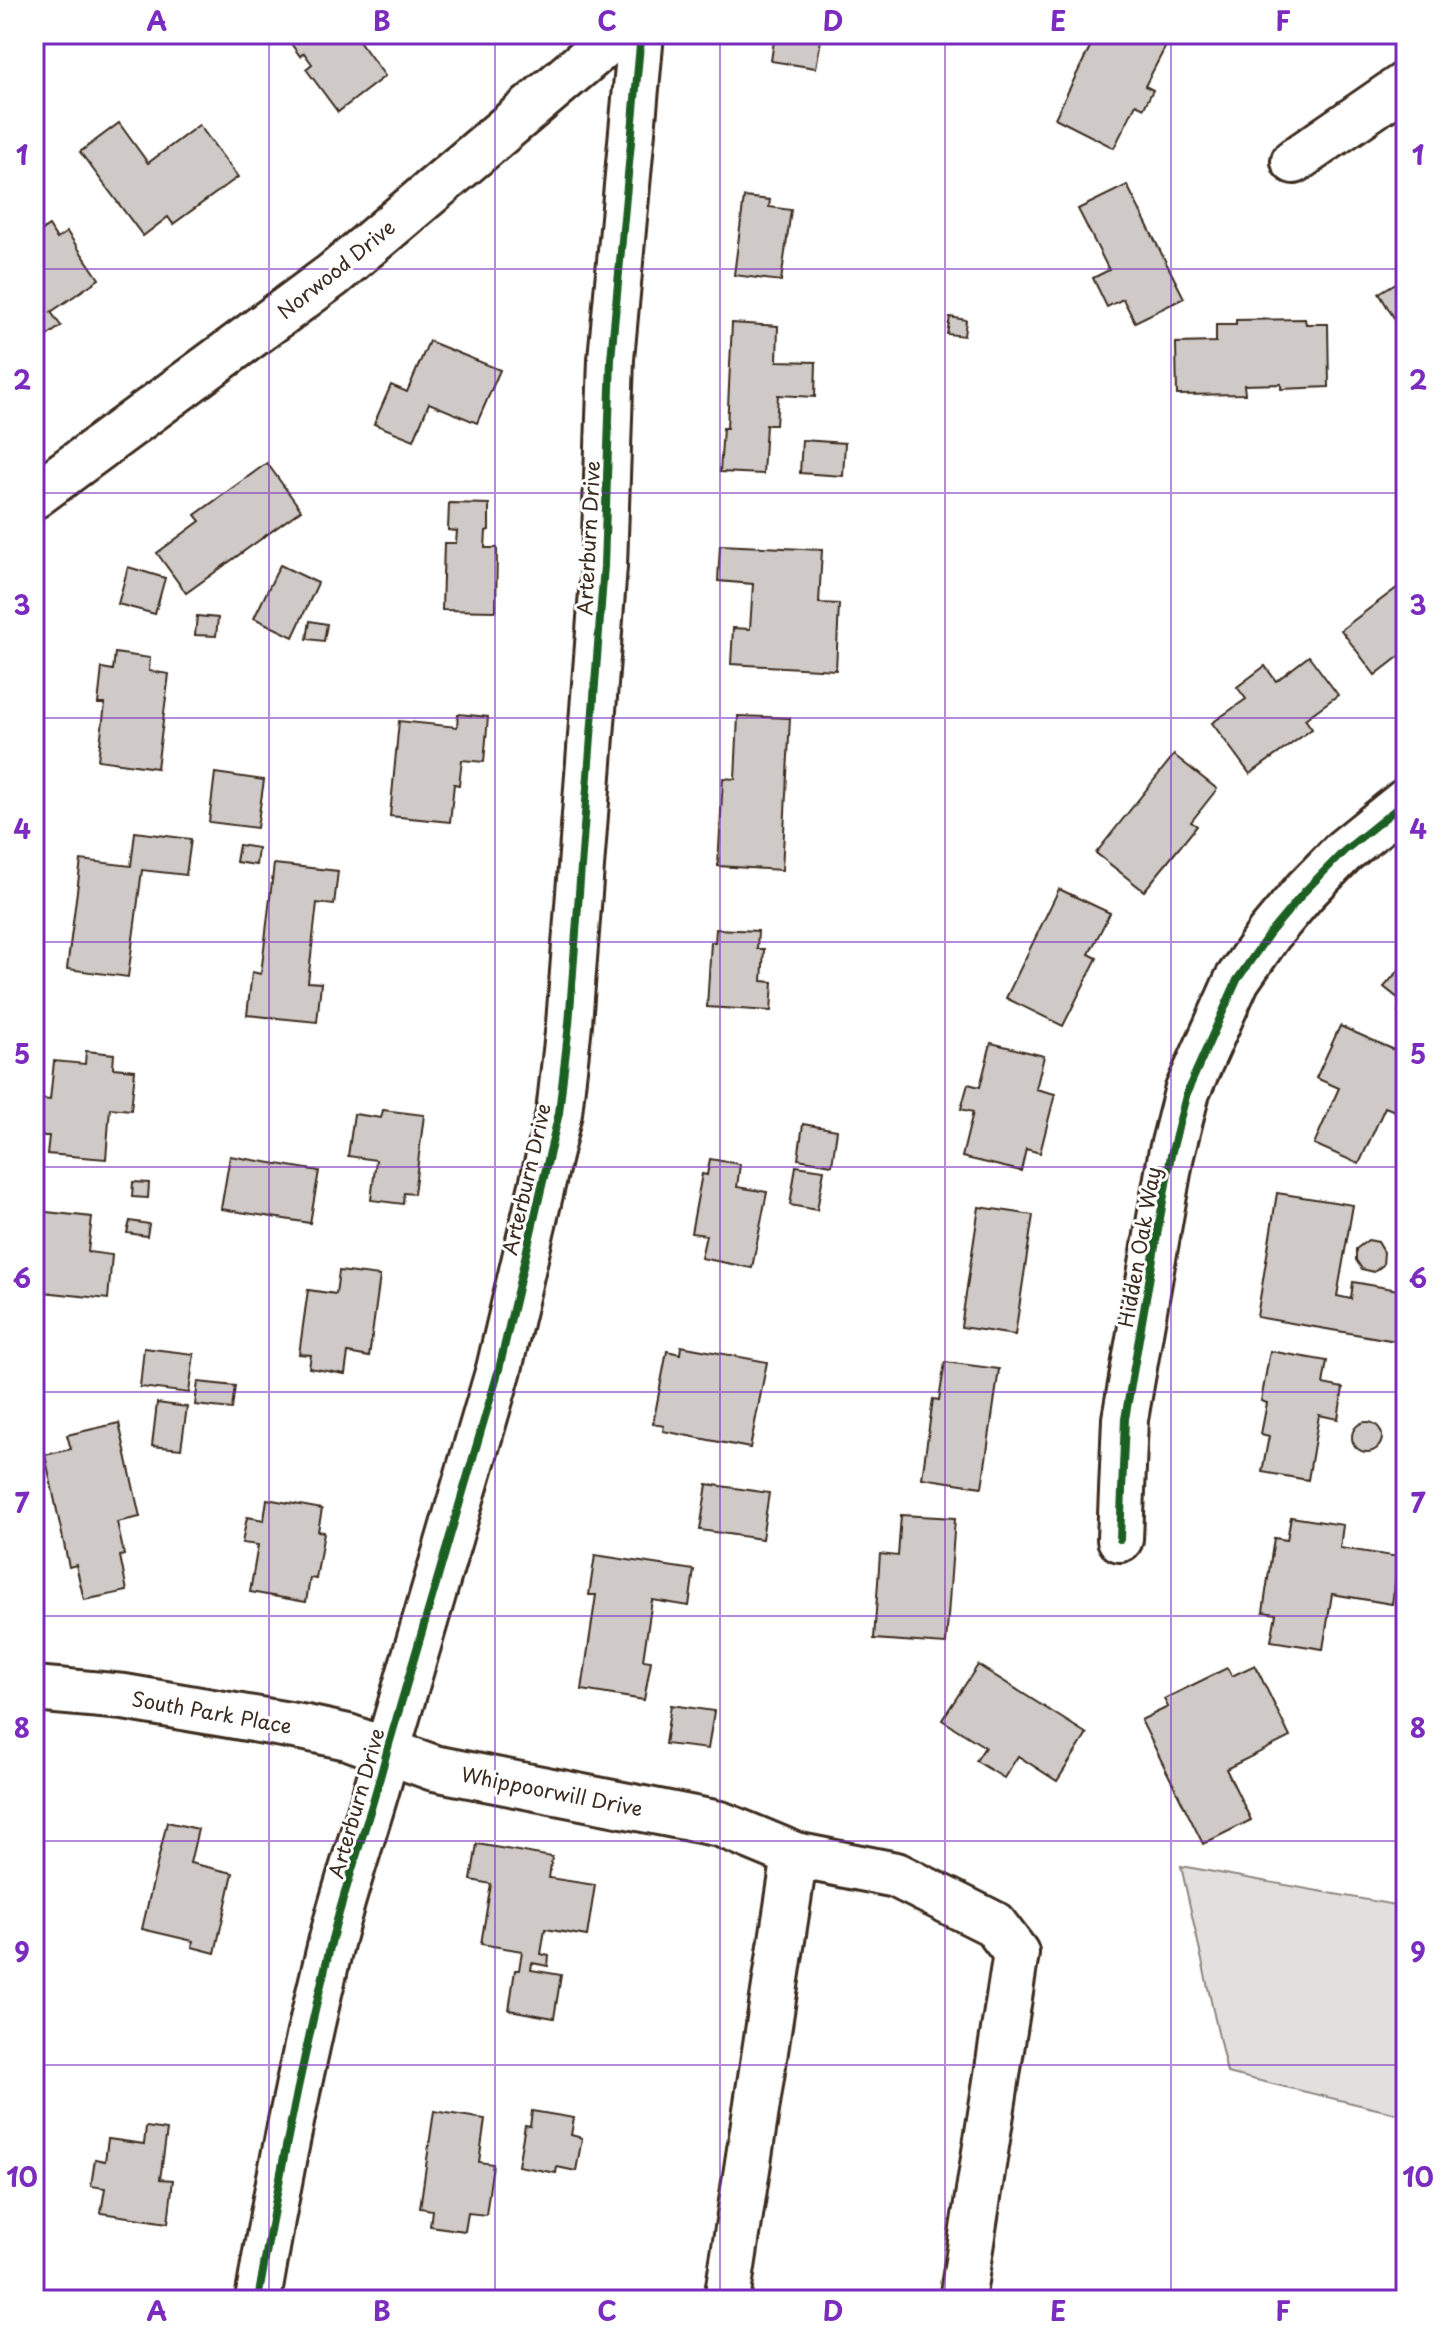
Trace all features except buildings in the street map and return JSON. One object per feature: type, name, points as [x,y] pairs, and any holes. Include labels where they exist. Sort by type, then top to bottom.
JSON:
[{"type":"street","name":"Norwood Drive","points":[[34,496],[333,275],[609,41],[630,34]]},
{"type":"street","name":"Arterburn Drive","points":[[258,2300],[298,2083],[332,1939],[377,1794],[499,1369],[559,1113],[569,1024],[604,566],[611,359],[641,34]]},
{"type":"street","points":[[1294,161],[1406,84]]},
{"type":"street","name":"Hidden Oak Way","points":[[1120,1539],[1125,1419],[1171,1155],[1187,1092],[1237,980],[1269,934],[1344,851],[1406,801]]},
{"type":"street","name":"South Park Place","points":[[34,1689],[124,1697],[306,1728],[348,1737],[387,1751]]},
{"type":"street","name":"Whippoorwill Drive","points":[[387,1751],[434,1768],[720,1824],[795,1855],[896,1875],[994,1924],[1016,1953],[962,2300]]},
{"type":"street","points":[[727,2300],[795,1855]]},
{"type":"shaded area","points":[[1181,1866],[1406,1907],[1406,2116],[1227,2073]]},
{"type":"cycle path","points":[[258,2300],[291,2121],[331,1943],[499,1369],[559,1113],[569,1024],[604,566],[611,359],[641,34]]},
{"type":"cycle path","points":[[1120,1539],[1125,1419],[1171,1155],[1187,1092],[1237,980],[1269,934],[1344,851],[1406,801]]}]
